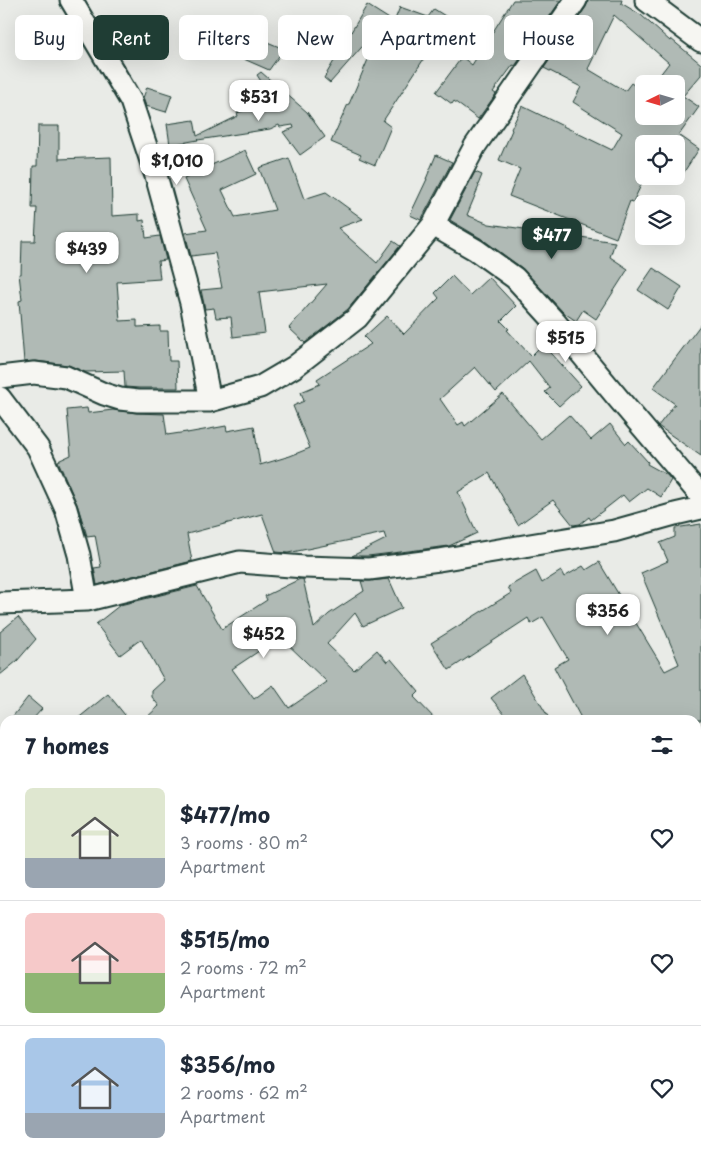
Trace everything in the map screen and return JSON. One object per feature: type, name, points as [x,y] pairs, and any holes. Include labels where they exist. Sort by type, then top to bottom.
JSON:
[{"type":"street","points":[[71,0],[131,101],[157,179],[191,302],[210,401]]},
{"type":"street","points":[[0,377],[34,374],[66,377],[120,399],[138,401],[210,401],[260,387],[294,367],[357,318],[433,225],[476,146],[576,0]]},
{"type":"street","points":[[646,0],[701,41]]},
{"type":"street","points":[[433,225],[476,250],[515,278],[555,322],[701,496]]},
{"type":"street","points":[[0,398],[38,448],[66,508],[79,555],[87,600]]},
{"type":"street","points":[[0,603],[87,600],[240,562],[304,567],[370,569],[439,560],[614,531],[701,508]]},
{"type":"building","points":[[513,0],[561,0],[551,15],[504,15],[504,60],[519,60],[515,66],[513,65],[493,92],[496,94],[478,119],[454,101],[452,104],[436,92],[460,60],[466,60],[472,65],[475,60],[494,60],[494,30]]},
{"type":"building","points":[[588,0],[622,0],[621,3],[641,15],[670,41],[671,39],[701,64],[701,75],[685,94],[685,75],[660,75],[669,63],[614,15],[593,59],[593,15],[580,15]]},
{"type":"building","points":[[367,5],[383,15],[362,15],[362,47],[352,58],[352,30]]},
{"type":"building","points":[[400,7],[422,15],[397,15]]},
{"type":"building","points":[[434,9],[444,15],[430,15]]},
{"type":"building","points":[[268,42],[278,46],[278,57],[269,70],[246,60],[268,60]]},
{"type":"building","points":[[335,60],[350,60],[330,83],[324,78]]},
{"type":"building","points":[[368,60],[423,60],[383,121],[391,127],[375,165],[359,158],[361,155],[331,142]]},
{"type":"building","points":[[550,60],[592,60],[588,69],[625,91],[631,83],[635,86],[635,125],[685,125],[685,97],[699,107],[679,135],[635,135],[635,185],[641,185],[633,202],[630,201],[616,238],[509,196],[520,169],[499,160],[522,106],[612,150],[622,133],[573,102],[581,87],[544,68]]},
{"type":"building","points":[[261,72],[307,112],[325,137],[300,155],[283,132],[294,128],[293,125],[280,127],[279,125],[270,129],[170,145],[167,124],[194,120],[197,136],[238,116],[237,113],[273,100],[257,75]]},
{"type":"building","points":[[147,87],[172,95],[166,112],[146,106],[143,98]]},
{"type":"building","points":[[38,126],[59,126],[59,159],[111,157],[112,216],[139,214],[139,221],[144,220],[146,238],[160,236],[166,260],[158,261],[160,279],[117,282],[120,321],[137,320],[137,327],[160,326],[160,331],[168,331],[169,361],[177,361],[178,388],[125,387],[124,371],[85,372],[68,365],[36,361],[24,362],[19,301],[22,300],[19,274],[21,274],[22,241],[35,241],[37,208],[32,208],[33,166],[37,166]]},
{"type":"building","points":[[685,139],[699,149],[685,170]]},
{"type":"building","points":[[245,150],[256,174],[222,190],[235,217],[275,210],[259,168],[289,158],[304,199],[326,192],[363,219],[338,228],[377,263],[393,241],[400,246],[348,309],[305,343],[289,328],[327,284],[259,292],[265,333],[233,337],[231,317],[216,318],[214,308],[205,309],[201,290],[222,288],[215,253],[191,256],[185,233],[207,230],[184,179]]},
{"type":"building","points":[[436,155],[452,162],[421,220],[410,215]]},
{"type":"building","points":[[475,172],[482,175],[467,215],[489,224],[615,242],[610,257],[628,269],[596,319],[583,310],[576,321],[563,312],[522,268],[482,239],[450,220]]},
{"type":"building","points":[[653,268],[682,287],[668,310],[638,290]]},
{"type":"building","points":[[452,276],[470,295],[489,277],[516,306],[501,321],[509,329],[507,330],[531,356],[543,344],[581,386],[559,406],[545,392],[550,388],[529,361],[496,392],[475,367],[440,399],[458,425],[463,422],[465,426],[503,394],[541,439],[569,415],[591,440],[610,424],[626,444],[629,441],[648,462],[647,464],[667,475],[671,480],[661,497],[647,488],[629,502],[623,495],[591,520],[589,517],[580,524],[573,525],[553,500],[518,525],[489,473],[458,492],[477,533],[449,546],[368,556],[352,556],[386,539],[384,533],[288,553],[276,552],[262,514],[187,534],[192,561],[97,585],[94,568],[101,567],[95,535],[87,536],[77,504],[58,461],[71,455],[67,410],[87,408],[88,413],[113,410],[164,414],[167,435],[226,426],[227,431],[254,426],[260,465],[290,456],[310,448],[293,406],[304,401],[301,392],[320,384],[317,379],[371,344],[364,337],[387,316],[404,334],[439,298],[435,293]]},
{"type":"building","points":[[701,324],[701,456],[658,426],[675,404],[653,388]]},
{"type":"building","points":[[701,524],[701,715],[579,715],[554,667],[568,659],[543,617],[531,624],[528,618],[449,670],[431,643],[511,593],[508,587],[536,571],[542,583],[561,571],[564,577],[583,566],[586,570],[599,562],[665,671],[679,664],[641,573],[668,561],[660,543],[675,537],[675,528]]},
{"type":"building","points":[[303,579],[314,628],[329,614],[364,591],[361,581],[389,579],[402,608],[363,626],[355,613],[327,644],[354,670],[377,650],[387,662],[391,659],[419,692],[414,697],[431,715],[149,715],[159,706],[152,697],[152,691],[164,680],[141,639],[120,655],[96,624],[120,605],[197,586],[222,629],[267,600],[265,596]],"holes":[[[280,637],[327,682],[289,708],[273,685],[254,699],[232,669]]]},
{"type":"building","points":[[18,617],[36,639],[17,661],[0,675],[0,632]]},
{"type":"building","points":[[522,674],[547,715],[505,715],[491,698]]},
{"type":"building","points":[[108,694],[125,715],[82,715]]},
{"type":"building","points":[[28,697],[42,709],[37,715],[14,715]]}]
